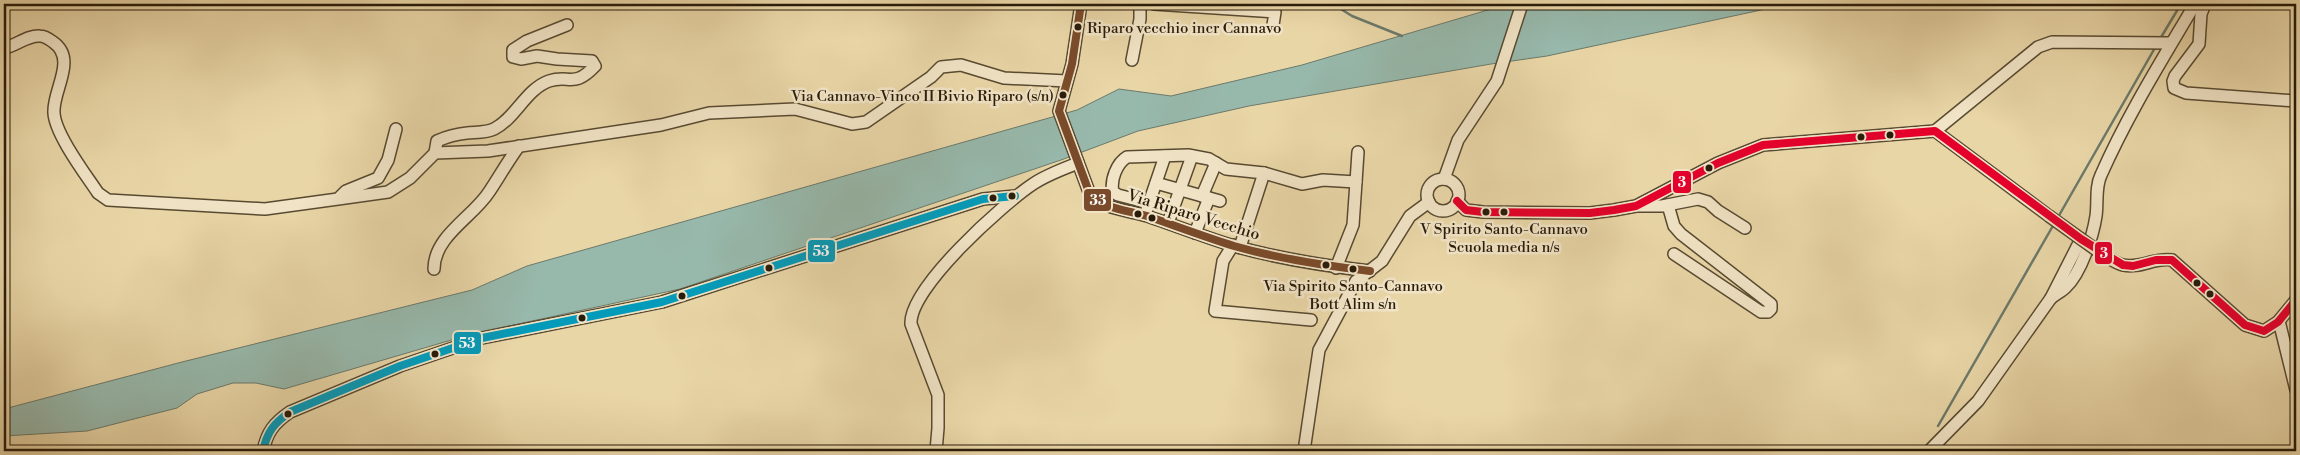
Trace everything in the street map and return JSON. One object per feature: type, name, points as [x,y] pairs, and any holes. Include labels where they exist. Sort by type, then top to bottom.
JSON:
[{"type":"street","name":"Via Riparo Vecchio","points":[[1081,4],[1072,64],[1059,111],[1089,192],[1094,199],[1102,204],[1237,246],[1336,268],[1370,271]]},
{"type":"street","points":[[1132,60],[1140,19],[1140,4]]},
{"type":"street","points":[[1154,4],[1275,12],[1273,25]]},
{"type":"street","points":[[1444,178],[1458,140],[1497,81],[1522,4]]},
{"type":"street","points":[[2051,298],[2067,286],[2080,264],[2091,238],[2096,216],[2100,178],[2127,119],[2167,43],[2196,4]]},
{"type":"street","points":[[2205,4],[2201,14],[2199,44],[2173,81],[2174,88],[2186,93],[2296,102]]},
{"type":"street","points":[[5,50],[24,39],[39,36],[48,38],[58,45],[63,54],[64,72],[53,113],[57,128],[98,193],[108,200],[265,209],[388,192],[410,178],[435,153],[437,141],[465,133],[492,130],[505,121],[539,87],[550,80],[573,80],[585,76],[595,66],[592,61],[537,56],[521,59],[513,57],[513,50],[526,42],[566,25]]},
{"type":"street","points":[[1636,206],[1724,160],[1763,145],[1934,131],[2038,48],[2052,42],[2167,43]]},
{"type":"street","points":[[435,153],[488,151],[661,125],[708,113],[795,109],[852,124],[866,122],[931,78],[941,67],[961,65],[1004,78],[1067,81]]},
{"type":"street","points":[[338,199],[346,192],[378,178],[388,160],[396,129]]},
{"type":"street","points":[[1934,131],[2080,239],[2122,265],[2134,266],[2165,259],[2172,260],[2245,326],[2264,331],[2279,320],[2296,300]]},
{"type":"street","points":[[434,269],[434,262],[441,247],[459,224],[488,193],[519,146]]},
{"type":"street","points":[[1336,268],[1353,225],[1358,152]]},
{"type":"street","points":[[1145,216],[1165,156]]},
{"type":"street","points":[[1149,203],[1118,196],[1113,192],[1111,184],[1118,167],[1127,157],[1192,156],[1216,163],[1226,169],[1264,174],[1302,184],[1323,180],[1356,182]]},
{"type":"street","points":[[1168,223],[1192,156]]},
{"type":"street","points":[[936,451],[938,395],[915,335],[911,315],[915,305],[931,280],[980,228],[1015,196],[1035,182],[1077,161]]},
{"type":"street","points":[[1195,232],[1210,198],[1216,163]]},
{"type":"street","points":[[1264,174],[1237,246],[1223,261],[1214,311],[1311,320]]},
{"type":"street","points":[[1444,178],[1451,181],[1456,186],[1459,194],[1457,201],[1453,207],[1440,210],[1429,202],[1428,189],[1431,183],[1444,178]]},
{"type":"street","points":[[1156,184],[1210,198]]},
{"type":"street","points":[[264,451],[269,432],[276,421],[290,412],[400,366],[482,338],[662,302],[983,199],[1015,196]]},
{"type":"street","points":[[1457,201],[1466,210],[1482,212],[1590,213],[1636,206],[1668,205],[1698,199],[1708,202],[1718,212],[1745,228]]},
{"type":"street","points":[[1304,451],[1319,350],[1356,281],[1382,261],[1410,216],[1429,202]]},
{"type":"street","points":[[1668,205],[1674,226],[1681,234],[1771,304],[1771,308],[1768,312],[1762,312],[1674,254]]},
{"type":"street","points":[[1929,451],[1978,401],[2051,298],[2080,239]]},
{"type":"street","points":[[2279,320],[2294,371],[2296,390]]},
{"type":"shaded area","points":[[1508,4],[1789,4],[1547,56],[1249,106],[1138,131],[1061,160],[680,289],[472,334],[284,389],[256,383],[233,383],[197,394],[177,408],[87,431],[4,436],[4,409],[182,362],[472,290],[527,266],[1077,110],[1119,89],[1171,96],[1302,65]]},
{"type":"waterway","points":[[1333,4],[1352,16],[1402,36]]},
{"type":"waterway","points":[[2160,39],[2181,4]]},
{"type":"waterway","points":[[2057,219],[2156,46]]},
{"type":"waterway","points":[[1938,426],[2054,224]]},
{"type":"transit line","name":"33","points":[[1081,4],[1072,64],[1059,111],[1089,192],[1094,198],[1115,208],[1147,216],[1234,246],[1302,261],[1370,271]]},
{"type":"transit line","name":"3","points":[[1457,201],[1466,210],[1483,212],[1590,213],[1614,210],[1636,206],[1718,163],[1763,145],[1935,131],[2081,239],[2123,265],[2133,266],[2156,260],[2172,260],[2245,325],[2264,331],[2278,322],[2296,300]]},
{"type":"transit line","name":"53","points":[[263,451],[272,428],[290,412],[400,366],[482,338],[662,302],[983,199],[1015,196]]},
{"type":"place","name":"Riparo vecchio incr Cannavo","points":[[1078,27]]},
{"type":"place","name":"Via Cannavo-Vinco II Bivio Riparo (s/n)","points":[[1063,95]]},
{"type":"place","name":"V Spirito Santo-Cannavo Scuola media n/s","points":[[1504,212]]},
{"type":"place","name":"Via Spirito Santo-Cannavo Bott Alim s/n","points":[[1353,269]]}]
